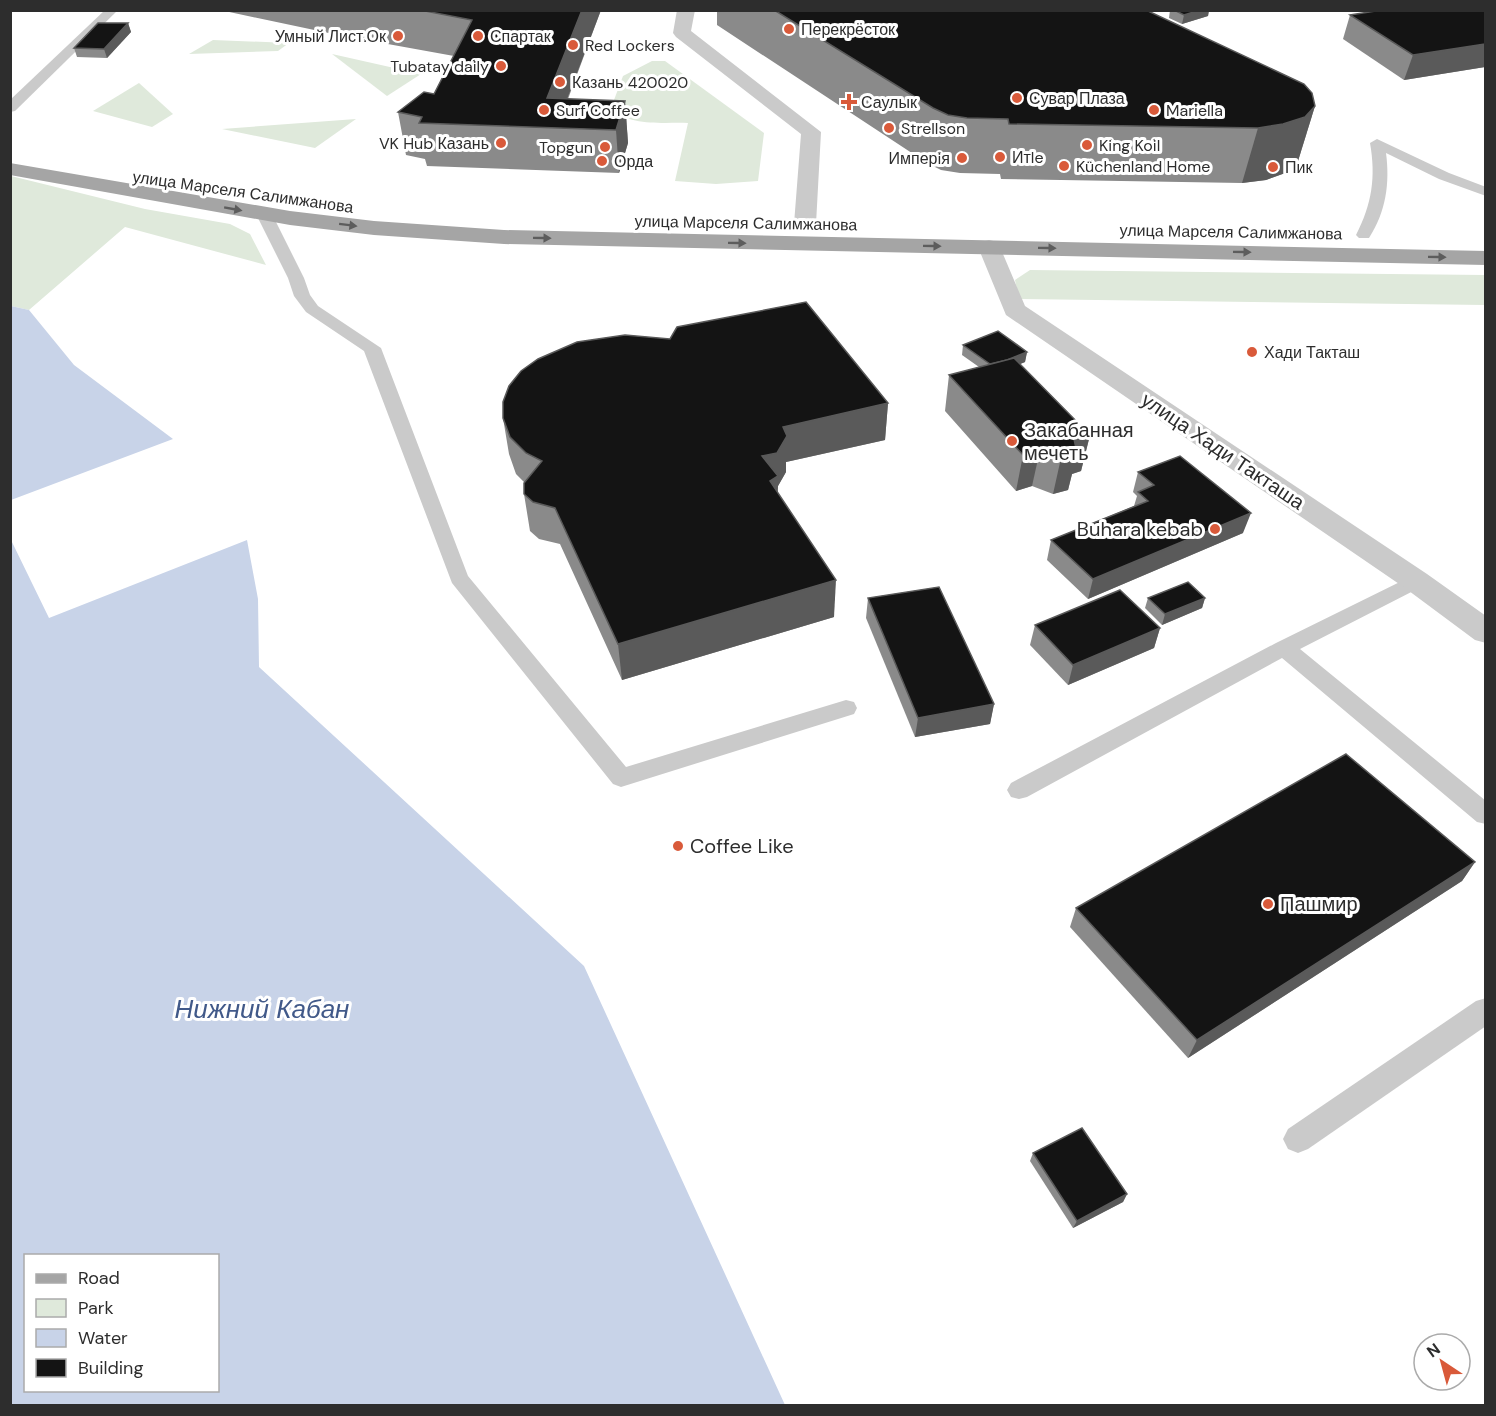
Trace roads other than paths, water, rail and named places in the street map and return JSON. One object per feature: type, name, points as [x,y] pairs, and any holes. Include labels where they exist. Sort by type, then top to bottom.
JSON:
[{"type":"main road","name":"улица Марселя Салимжанова","points":[[10,152],[172,184],[288,201],[391,211],[508,218],[1485,237]]},
{"type":"main road","points":[[10,169],[264,214],[374,228],[504,237],[1485,258]]},
{"type":"street","points":[[686,10],[682,33],[811,132],[805,224]]},
{"type":"street","name":"улица Хади Такташа","points":[[989,247],[1015,310],[1416,581],[1485,632]]},
{"type":"lane","points":[[10,108],[112,10]]},
{"type":"lane","points":[[1364,235],[1374,217],[1381,189],[1382,172],[1377,143],[1444,176],[1485,192]]},
{"type":"lane","points":[[264,214],[296,278],[302,296],[312,309],[372,348],[459,578],[621,778],[846,708]]},
{"type":"lane","points":[[1019,790],[1284,648],[1416,581]]},
{"type":"lane","points":[[1284,648],[1485,815]]},
{"type":"lane","points":[[1298,1139],[1485,1010]]},
{"type":"water","points":[[11,306],[29,310],[74,365],[173,439],[11,500]]},
{"type":"water","name":"Нижний Кабан","points":[[11,540],[49,618],[247,540],[258,599],[259,667],[584,966],[785,1405],[11,1405]]},
{"type":"place","name":"Перекрёсток","points":[[789,29]]},
{"type":"place","name":"Умный Лист.Ок","points":[[398,36]]},
{"type":"place","name":"Спартак","points":[[478,36]]},
{"type":"place","name":"Red Lockers","points":[[573,45]]},
{"type":"place","name":"Tubatay daily","points":[[501,66]]},
{"type":"place","name":"Казань 420020","points":[[560,82]]},
{"type":"place","name":"Сувар Плаза","points":[[1017,98]]},
{"type":"place","name":"Саулык","points":[[849,102]]},
{"type":"place","name":"Surf Coffee","points":[[544,110]]},
{"type":"place","name":"Mariella","points":[[1154,110]]},
{"type":"place","name":"Strellson","points":[[889,128]]},
{"type":"place","name":"VK Hub Казань","points":[[501,143]]},
{"type":"place","name":"King Koil","points":[[1087,145]]},
{"type":"place","name":"Topgun","points":[[605,147]]},
{"type":"place","name":"Итle","points":[[1000,157]]},
{"type":"place","name":"Имперiя","points":[[962,158]]},
{"type":"place","name":"Орда","points":[[602,161]]},
{"type":"place","name":"Küchenland Home","points":[[1064,166]]},
{"type":"place","name":"Пик","points":[[1273,167]]},
{"type":"place","name":"Хади Такташ","points":[[1252,352]]},
{"type":"place","name":"Закабанная мечеть","points":[[1012,441]]},
{"type":"place","name":"Buhara kebab","points":[[1215,529]]},
{"type":"place","name":"Coffee Like","points":[[678,846]]},
{"type":"place","name":"Пашмир","points":[[1268,904]]}]
